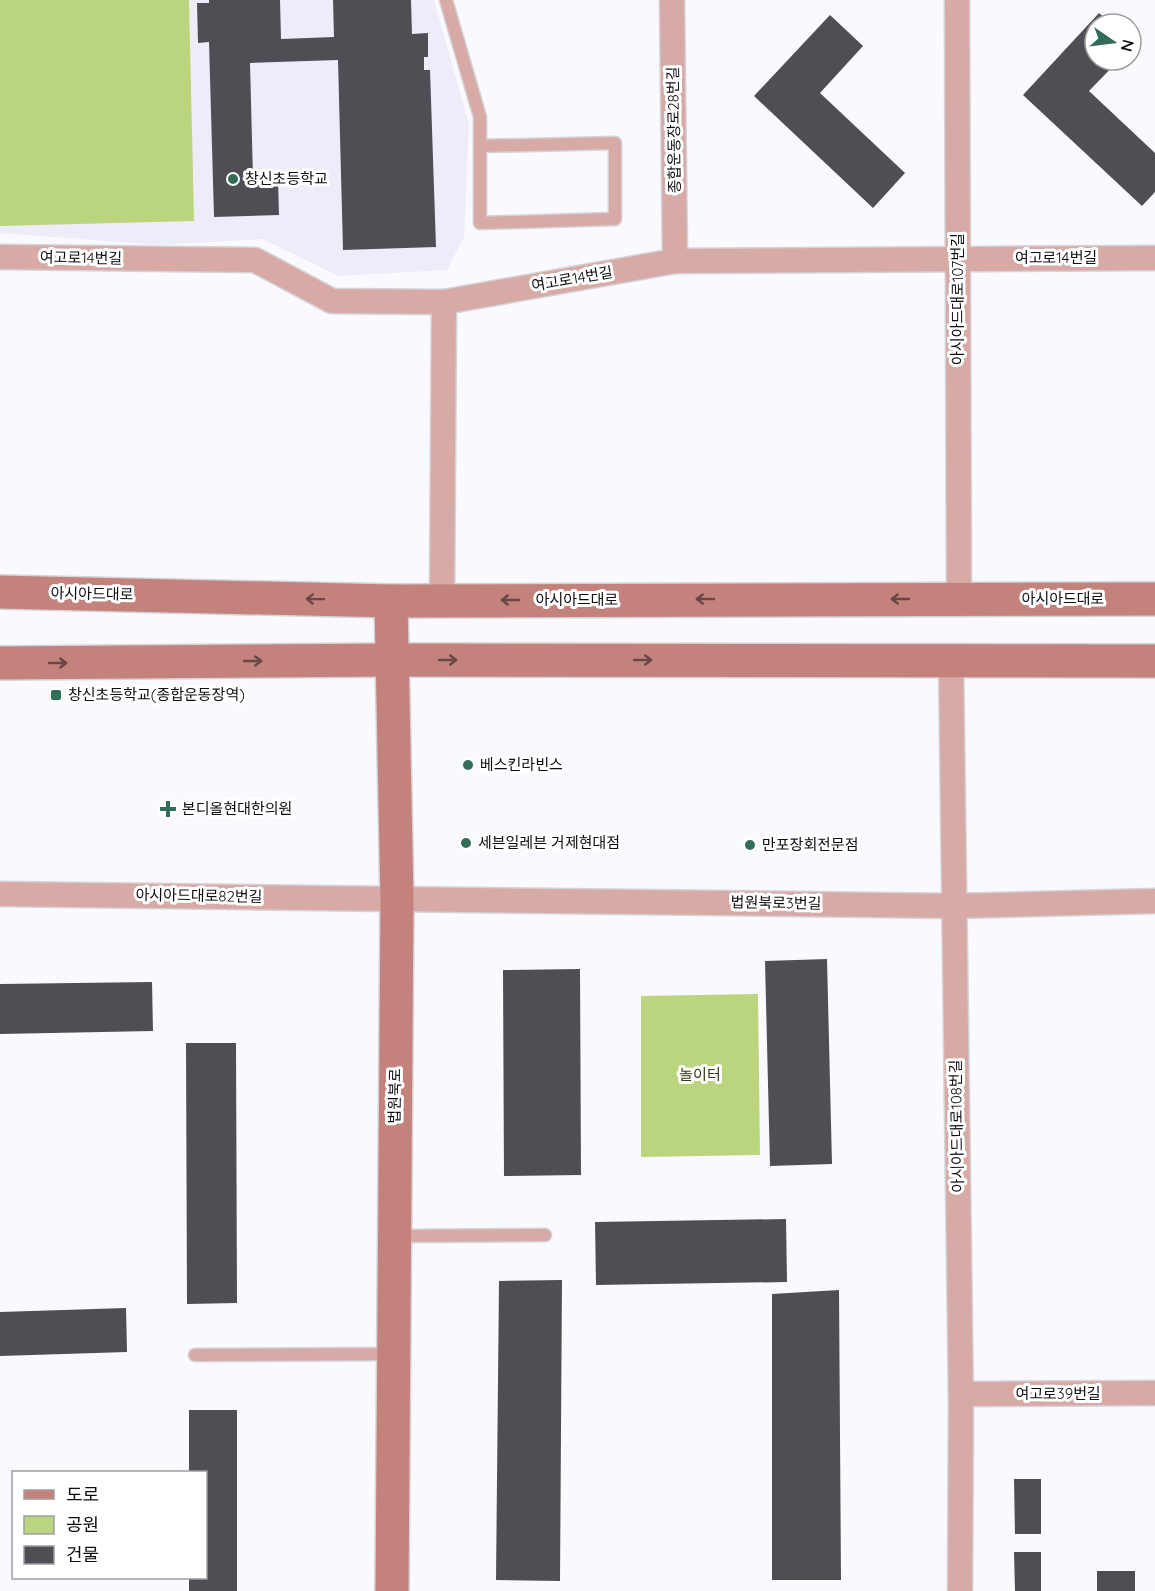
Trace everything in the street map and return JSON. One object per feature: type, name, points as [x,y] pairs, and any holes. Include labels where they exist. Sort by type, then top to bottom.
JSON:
[{"type":"main road","name":"아시아드대로","points":[[0,592],[391,601],[1155,599]]},
{"type":"main road","name":"법원북로","points":[[391,601],[397,899],[392,1591]]},
{"type":"main road","points":[[0,663],[393,660],[1155,661]]},
{"type":"street","name":"종합운동장로28번길","points":[[672,0],[675,261]]},
{"type":"street","name":"아시아드대로107번길","points":[[957,0],[959,599]]},
{"type":"street","name":"여고로14번길","points":[[0,257],[255,260],[332,301],[444,302],[675,261],[1155,258]]},
{"type":"street","points":[[442,600],[444,302]]},
{"type":"street","name":"아시아드대로108번길","points":[[951,661],[961,1394],[960,1591]]},
{"type":"street","name":"아시아드대로82번길","points":[[0,894],[397,899]]},
{"type":"street","name":"법원북로3번길","points":[[397,899],[954,906],[1155,902]]},
{"type":"street","name":"여고로39번길","points":[[961,1394],[1155,1393]]},
{"type":"lane","points":[[446,0],[480,117],[480,146],[480,223],[615,219],[615,143],[480,146]]},
{"type":"lane","points":[[394,1236],[545,1235]]},
{"type":"lane","points":[[195,1355],[394,1354]]},
{"type":"shaded area","name":"창신초등학교","points":[[0,0],[434,0],[469,125],[464,237],[447,270],[338,276],[263,239],[158,245],[0,233]]},
{"type":"green space","points":[[0,0],[189,0],[194,221],[0,226]]},
{"type":"green space","name":"놀이터","points":[[758,994],[760,1155],[641,1157],[641,996]]},
{"type":"building","points":[[209,0],[280,0],[281,39],[334,37],[333,0],[411,0],[412,34],[428,33],[428,57],[424,57],[424,70],[430,70],[436,247],[343,250],[338,60],[250,63],[253,179],[278,179],[279,215],[214,217],[209,42],[198,43],[197,3],[209,3]]},
{"type":"building","points":[[830,15],[863,46],[820,93],[905,173],[873,208],[754,96]]},
{"type":"building","points":[[1083,30],[1083,72],[1107,72],[1089,91],[1155,153],[1155,192],[1142,206],[1023,95]]},
{"type":"building","points":[[827,959],[832,1164],[770,1166],[765,961]]},
{"type":"building","points":[[580,969],[581,1175],[504,1176],[503,970]]},
{"type":"building","points":[[152,982],[153,1031],[0,1034],[0,984]]},
{"type":"building","points":[[186,1043],[236,1043],[237,1303],[187,1304]]},
{"type":"building","points":[[786,1219],[787,1282],[596,1285],[595,1222]]},
{"type":"building","points":[[562,1280],[560,1581],[496,1580],[499,1281]]},
{"type":"building","points":[[839,1290],[841,1580],[772,1580],[772,1294]]},
{"type":"building","points":[[126,1308],[127,1352],[0,1356],[0,1312]]},
{"type":"building","points":[[189,1410],[237,1410],[237,1591],[189,1591],[189,1579],[207,1579],[207,1471],[189,1471]]},
{"type":"building","points":[[1014,1479],[1041,1479],[1041,1534],[1015,1534]]},
{"type":"building","points":[[1014,1552],[1041,1552],[1041,1591],[1015,1591]]},
{"type":"building","points":[[1097,1571],[1135,1571],[1135,1591],[1097,1591]]},
{"type":"place","name":"창신초등학교","points":[[233,179]]},
{"type":"place","name":"창신초등학교(종합운동장역)","points":[[56,695]]},
{"type":"place","name":"베스킨라빈스","points":[[468,765]]},
{"type":"place","name":"본디올현대한의원","points":[[168,809]]},
{"type":"place","name":"세븐일레븐 거제현대점","points":[[466,843]]},
{"type":"place","name":"만포장회전문점","points":[[750,845]]}]
